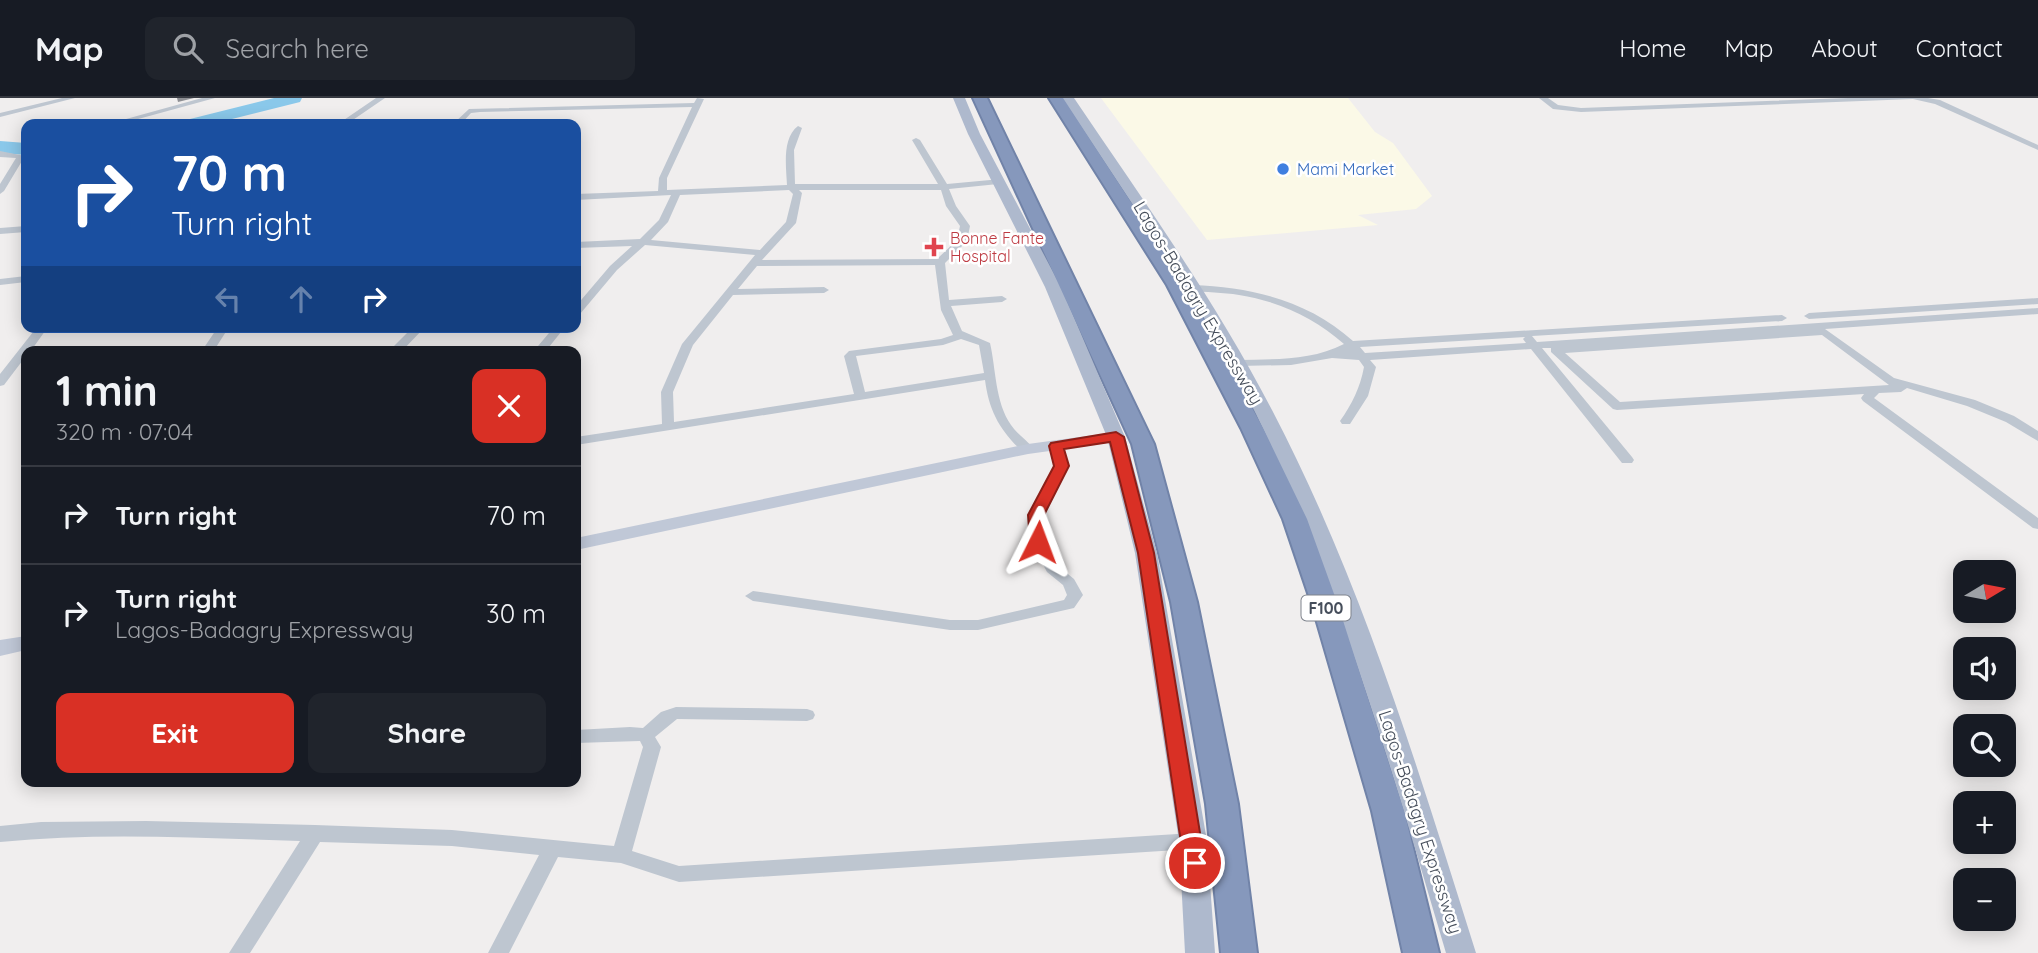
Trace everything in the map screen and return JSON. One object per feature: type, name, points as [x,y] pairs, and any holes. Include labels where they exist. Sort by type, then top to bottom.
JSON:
[{"type":"highway","points":[[980,98],[1143,444],[1184,601],[1223,804],[1239,953]]},
{"type":"highway","name":"Lagos-Badagry Expressway","points":[[1056,98],[1184,287],[1295,519],[1325,605],[1388,811],[1421,953]]},
{"type":"highway","points":[[1053,287],[1071,308],[1112,379]]},
{"type":"main road","points":[[959,98],[1053,287],[1116,437],[1146,553],[1193,841],[1200,953]]},
{"type":"main road","name":"Lagos-Badagry Expressway","points":[[1068,98],[1184,287],[1238,363],[1265,414],[1321,538],[1389,719],[1461,953]]},
{"type":"street","points":[[0,115],[71,98]]},
{"type":"street","points":[[132,119],[211,98]]},
{"type":"street","points":[[350,119],[382,98]]},
{"type":"street","points":[[1543,98],[1556,107],[1581,110],[1910,98]]},
{"type":"street","points":[[1667,98],[1682,107]]},
{"type":"street","points":[[1916,98],[1937,103],[2038,148]]},
{"type":"street","points":[[462,119],[469,111],[480,110],[699,102],[663,178],[663,194]]},
{"type":"street","points":[[668,425],[667,392],[676,366],[699,328],[762,253],[792,223],[798,193],[791,187],[790,150],[798,128]]},
{"type":"street","points":[[755,263],[940,262],[962,241],[965,233],[963,220],[951,206],[944,187],[916,140]]},
{"type":"street","points":[[0,154],[21,156],[20,162],[0,191]]},
{"type":"street","points":[[581,197],[791,187],[944,187],[998,181]]},
{"type":"street","points":[[581,306],[626,255],[646,242],[672,213],[677,193]]},
{"type":"street","points":[[0,231],[21,229]]},
{"type":"street","points":[[581,245],[646,242],[762,253]]},
{"type":"street","points":[[940,262],[951,323],[960,336]]},
{"type":"street","points":[[0,282],[21,280]]},
{"type":"street","points":[[1184,287],[1245,294],[1276,303],[1316,318],[1353,344],[1370,367],[1361,400],[1346,421]]},
{"type":"street","points":[[731,292],[824,290]]},
{"type":"street","points":[[946,303],[1002,299]]},
{"type":"street","points":[[1238,363],[1291,362],[1332,355],[1364,357],[1529,339],[2038,301]]},
{"type":"street","points":[[1332,355],[1353,344],[1529,339],[1799,326],[2038,311]]},
{"type":"street","points":[[1799,326],[1885,379],[1971,403],[2010,419],[2038,438]]},
{"type":"street","points":[[1824,332],[1901,388],[1617,406],[1555,350],[1824,332]]},
{"type":"street","points":[[400,346],[414,333]]},
{"type":"street","points":[[860,396],[850,356],[853,353],[943,342],[960,336],[984,343],[998,416],[1004,428],[1028,449]]},
{"type":"street","points":[[1529,339],[1627,460]]},
{"type":"street","points":[[0,382],[21,355]]},
{"type":"street","points":[[581,440],[989,376]]},
{"type":"street","points":[[1885,379],[1867,398],[2038,525]]},
{"type":"street","points":[[581,543],[1028,449],[1116,437]]},
{"type":"street","points":[[753,596],[950,625],[978,625],[1069,604],[1075,595],[1069,582],[1052,569],[1038,542],[1036,515],[1061,466],[1056,446]]},
{"type":"street","points":[[0,648],[21,644]]},
{"type":"street","points":[[581,736],[630,733],[646,735],[667,716],[676,713],[807,715]]},
{"type":"street","points":[[621,855],[652,747],[646,735]]},
{"type":"street","points":[[0,834],[41,830],[107,830],[452,838],[621,855],[679,874],[1193,841]]},
{"type":"street","points":[[239,953],[314,833]]},
{"type":"street","points":[[499,953],[553,847]]},
{"type":"shaded area","name":"Mami Market","points":[[1101,98],[1348,98],[1375,132],[1393,143],[1432,196],[1416,209],[1358,215],[1378,225],[1207,240]]},
{"type":"waterway","points":[[212,119],[294,98]]},
{"type":"waterway","points":[[0,147],[21,149]]},
{"type":"place","name":"Mami Market","points":[[1283,169]]},
{"type":"place","name":"Bonne Fante Hospital","points":[[934,247]]},
{"type":"route","points":[[1038,542],[1036,515],[1061,466],[1056,446],[1116,437],[1146,553],[1195,863]]}]
